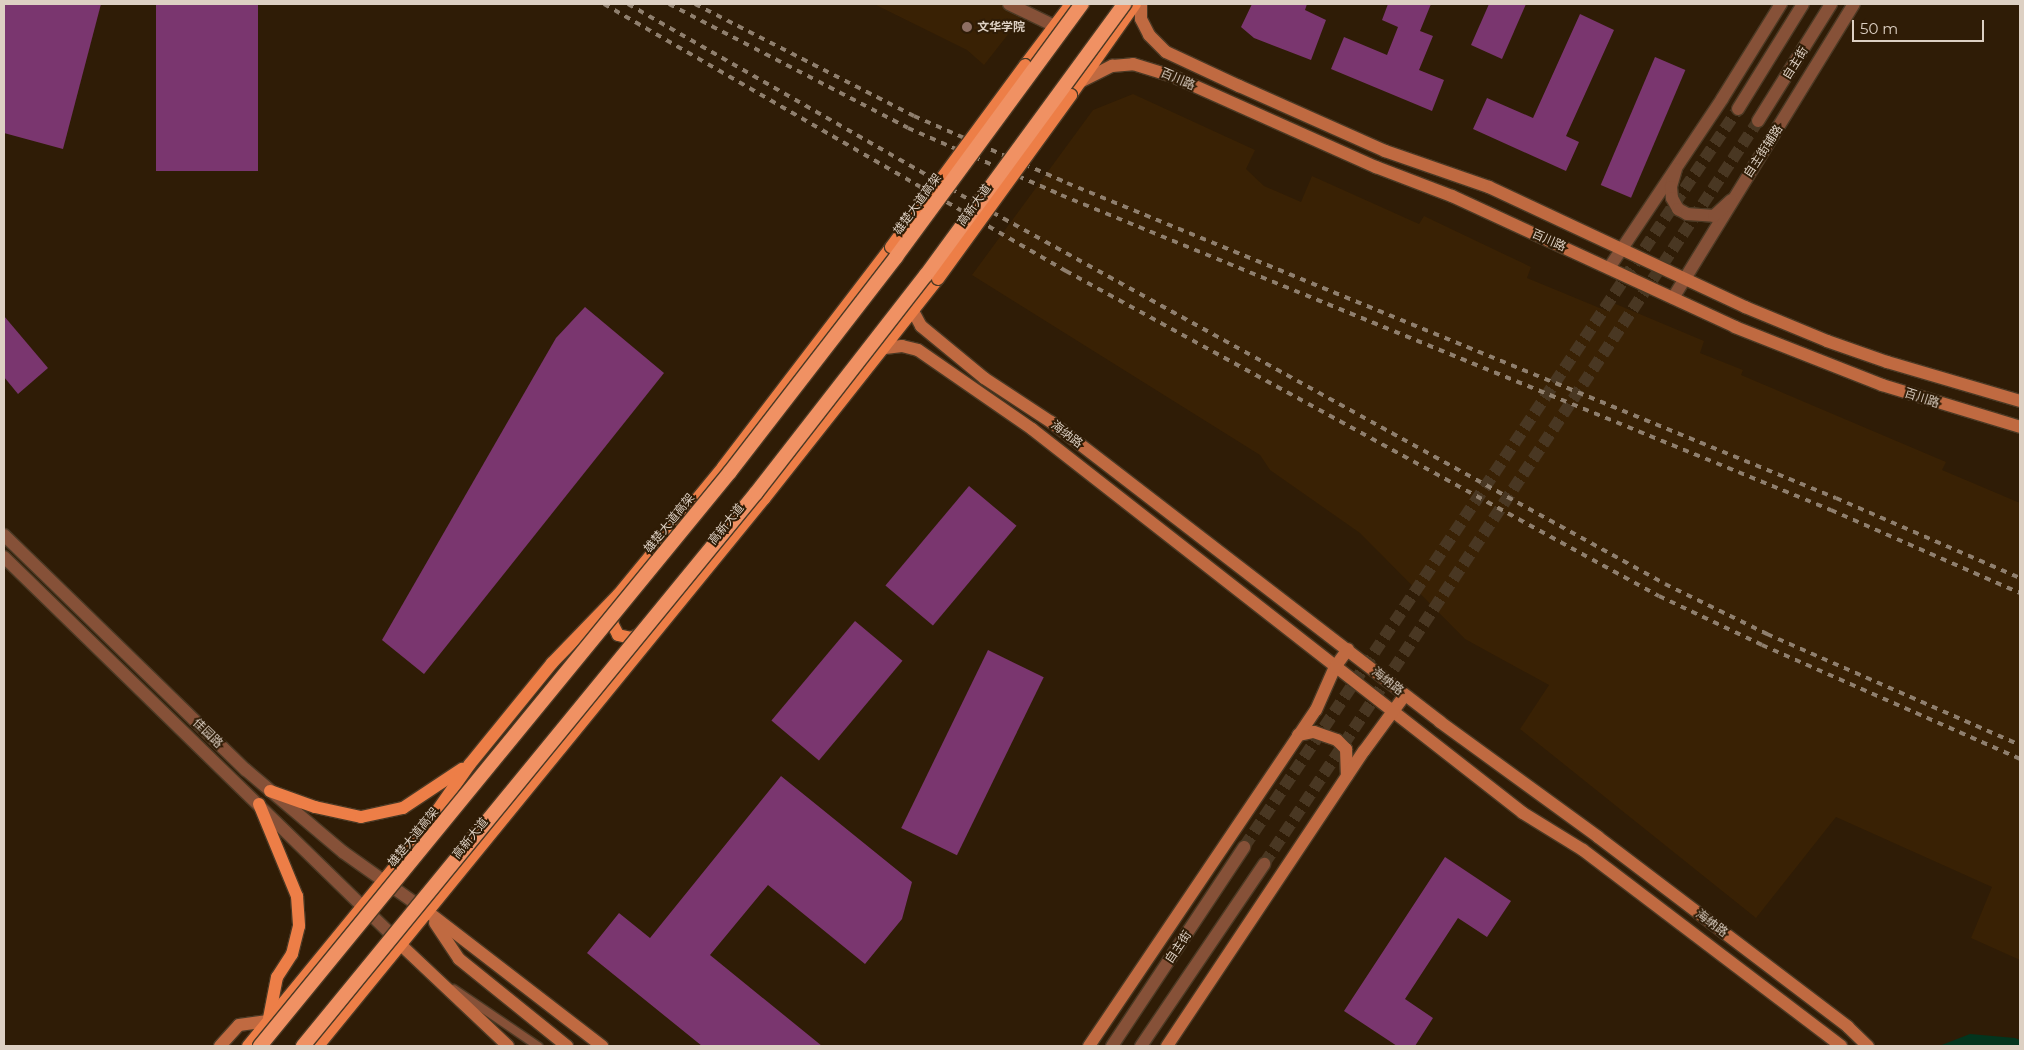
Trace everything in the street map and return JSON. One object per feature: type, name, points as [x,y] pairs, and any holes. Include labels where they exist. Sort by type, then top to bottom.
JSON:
[{"type":"highway","name":"雄楚大道高架","points":[[260,1046],[730,472],[896,257],[1082,4]]},
{"type":"highway","points":[[303,1046],[762,485],[926,275],[1124,4]]},
{"type":"main road","points":[[248,1046],[416,841],[470,764],[552,663],[618,595],[722,467],[891,246],[1071,4]]},
{"type":"main road","name":"高新大道","points":[[318,1046],[661,626],[884,348],[938,279],[1082,81],[1135,4]]},
{"type":"main road","name":"百川路","points":[[1141,4],[1141,19],[1149,35],[1166,52],[1385,151],[1489,187],[1685,278],[1835,344],[2020,401]]},
{"type":"main road","name":"百川路","points":[[1082,81],[1112,66],[1133,64],[1153,69],[1376,167],[1452,196],[1673,298],[1850,374],[2020,427]]},
{"type":"main road","name":"海纳路","points":[[913,311],[921,326],[984,378],[1051,422],[1348,649],[1405,695],[1848,1026],[1868,1046]]},
{"type":"main road","name":"海纳路","points":[[884,348],[902,346],[918,350],[1032,430],[1523,813],[1584,850],[1842,1046]]},
{"type":"main road","points":[[618,595],[612,623],[618,636],[631,638],[661,626]]},
{"type":"main road","points":[[1089,1046],[1316,710],[1335,667],[1348,649]]},
{"type":"main road","points":[[1167,1046],[1347,776],[1394,713],[1405,695]]},
{"type":"main road","points":[[1298,735],[1314,732],[1337,740],[1346,749],[1347,776]]},
{"type":"main road","points":[[270,791],[344,815],[361,817],[389,813],[420,799],[470,764]]},
{"type":"main road","points":[[259,804],[297,896],[299,926],[292,954],[277,977],[268,1021]]},
{"type":"main road","points":[[428,912],[459,960],[567,1046]]},
{"type":"main road","points":[[428,912],[602,1046]]},
{"type":"main road","points":[[401,944],[442,981],[508,1046]]},
{"type":"main road","points":[[220,1046],[239,1025],[268,1021]]},
{"type":"street","points":[[1009,4],[1055,26]]},
{"type":"street","points":[[1610,268],[1676,169],[1781,4]]},
{"type":"street","name":"自主街","points":[[1738,109],[1803,4]]},
{"type":"street","name":"自主街","points":[[1758,121],[1831,4]]},
{"type":"street","name":"自主街辅路","points":[[1673,298],[1731,200],[1854,4]]},
{"type":"street","points":[[1676,169],[1670,187],[1672,198],[1678,208],[1687,214],[1714,216],[1731,200]]},
{"type":"street","name":"佳园路","points":[[4,535],[270,791],[342,852],[428,912]]},
{"type":"street","name":"佳园路","points":[[4,557],[401,944]]},
{"type":"street","name":"自主街","points":[[1112,1046],[1244,847]]},
{"type":"street","name":"自主街","points":[[1140,1046],[1264,864]]},
{"type":"lane","points":[[442,981],[498,1016],[538,1046]]},
{"type":"shaded area","name":"文华学院","points":[[874,4],[1032,4],[984,65],[967,50]]},
{"type":"shaded area","points":[[1133,94],[1255,150],[1246,169],[1264,186],[1301,202],[1312,176],[1419,224],[1424,216],[1531,267],[1527,278],[1607,311],[1611,302],[1704,341],[1700,353],[1743,370],[1741,375],[1946,462],[1942,470],[2020,503],[2020,960],[1971,938],[1992,887],[1836,817],[1756,918],[1520,729],[1549,685],[1465,639],[1360,533],[1270,470],[1260,455],[972,275],[1093,110]]},
{"type":"green space","points":[[1970,1034],[2015,1038],[2020,1040],[2020,1046],[1939,1046]]},
{"type":"building","points":[[4,4],[101,4],[63,149],[4,133]]},
{"type":"building","points":[[156,4],[258,4],[258,171],[156,171]]},
{"type":"building","points":[[1252,4],[1307,4],[1305,10],[1326,20],[1311,60],[1254,38],[1241,27]]},
{"type":"building","points":[[1388,4],[1431,4],[1420,31],[1433,36],[1419,70],[1444,80],[1432,111],[1331,69],[1344,37],[1387,55],[1398,27],[1382,20]]},
{"type":"building","points":[[1489,4],[1526,4],[1502,59],[1471,45]]},
{"type":"building","points":[[1580,14],[1614,30],[1566,136],[1579,142],[1566,171],[1473,129],[1487,98],[1533,118]]},
{"type":"building","points":[[1655,57],[1685,70],[1631,198],[1601,185]]},
{"type":"building","points":[[585,307],[664,373],[424,674],[382,640],[556,338]]},
{"type":"building","points":[[4,316],[48,368],[18,394],[4,377]]},
{"type":"building","points":[[969,486],[1016,526],[933,625],[885,586]]},
{"type":"building","points":[[855,621],[902,661],[819,760],[771,721]]},
{"type":"building","points":[[988,650],[1044,677],[957,855],[901,828]]},
{"type":"building","points":[[781,776],[912,882],[902,919],[865,964],[768,885],[710,955],[822,1046],[702,1046],[587,953],[619,913],[650,938]]},
{"type":"building","points":[[1445,857],[1511,901],[1487,937],[1458,918],[1405,999],[1433,1018],[1415,1046],[1397,1046],[1344,1011]]},
{"type":"tunnel","points":[[1244,847],[1738,109]]},
{"type":"tunnel","points":[[1264,864],[1758,121]]},
{"type":"railway","points":[[604,4],[1066,271],[1659,596],[1762,645],[2020,759]]},
{"type":"railway","points":[[628,4],[961,195],[1665,584],[1767,634],[2020,745]]},
{"type":"railway","points":[[669,4],[908,128],[1061,195],[1831,510],[2020,593]]},
{"type":"railway","points":[[695,4],[914,116],[1067,183],[1836,498],[2020,578]]},
{"type":"place","name":"文华学院","points":[[967,27]]}]
